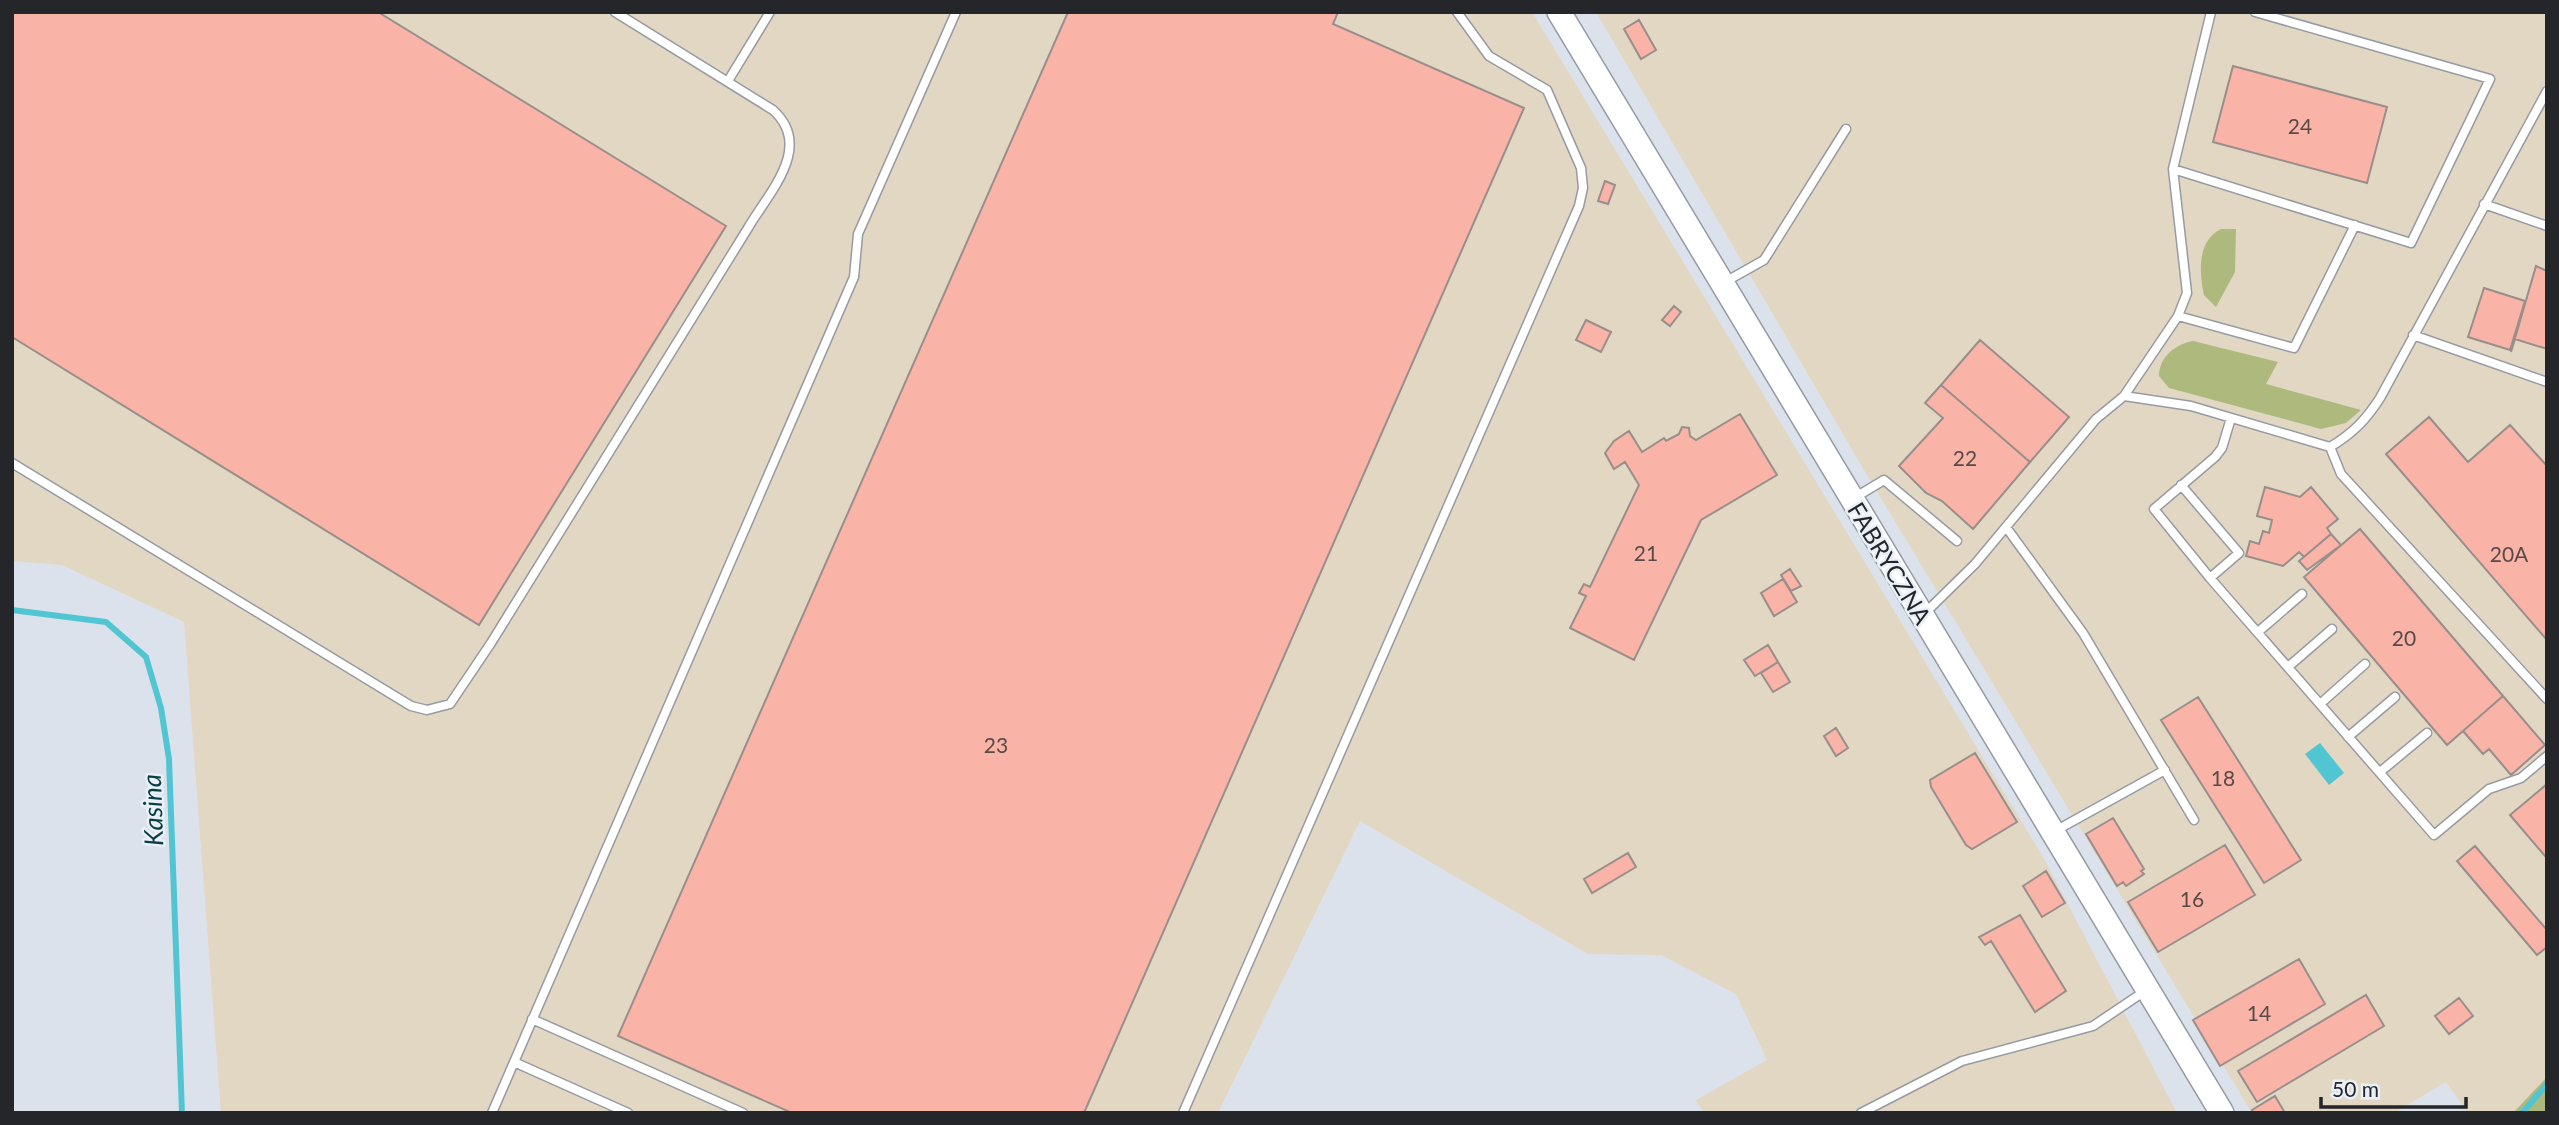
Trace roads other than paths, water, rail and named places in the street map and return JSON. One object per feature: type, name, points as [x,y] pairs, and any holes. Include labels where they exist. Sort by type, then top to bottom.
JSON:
[{"type":"main road","name":"FABRYCZNA","points":[[1559,12],[2222,1113]]},
{"type":"lane","points":[[12,463],[411,706],[427,710],[450,704],[491,643],[787,162],[792,142],[786,125],[773,110],[615,12]]},
{"type":"lane","points":[[728,81],[770,12]]},
{"type":"lane","points":[[492,1113],[854,277],[858,234],[956,12]]},
{"type":"lane","points":[[1183,1113],[1579,206],[1583,188],[1581,168],[1547,90],[1489,56],[1457,12]]},
{"type":"lane","points":[[1922,616],[1975,564],[2096,419],[2124,396],[2178,316],[2187,293],[2173,169],[2211,12]]},
{"type":"lane","points":[[2173,169],[2411,243],[2490,79],[2255,12]]},
{"type":"lane","points":[[2124,396],[2192,406],[2330,447],[2347,438],[2365,420],[2547,91]]},
{"type":"lane","points":[[1723,283],[1764,260],[1846,129]]},
{"type":"lane","points":[[2484,204],[2547,226]]},
{"type":"lane","points":[[2178,316],[2294,348],[2355,225]]},
{"type":"lane","points":[[2413,335],[2547,382]]},
{"type":"lane","points":[[2231,418],[2222,447],[2154,509],[2210,578],[2434,835],[2489,789],[2521,778],[2547,756]]},
{"type":"lane","points":[[2330,447],[2341,474],[2547,699]]},
{"type":"lane","points":[[1851,499],[1884,480],[1957,541]]},
{"type":"lane","points":[[2181,485],[2239,553],[2210,578]]},
{"type":"lane","points":[[2006,527],[2083,633],[2194,820]]},
{"type":"lane","points":[[2258,632],[2302,594]]},
{"type":"lane","points":[[2287,667],[2332,629]]},
{"type":"lane","points":[[2320,704],[2365,664]]},
{"type":"lane","points":[[2348,737],[2395,697]]},
{"type":"lane","points":[[2380,772],[2427,733]]},
{"type":"lane","points":[[2052,832],[2165,770]]},
{"type":"lane","points":[[1861,1113],[1962,1060],[2093,1026],[2148,989]]},
{"type":"lane","points":[[532,1019],[743,1113]]},
{"type":"lane","points":[[514,1062],[628,1113]]},
{"type":"water","points":[[2320,743],[2344,773],[2329,785],[2305,754]]},
{"type":"waterway","name":"Kasina","points":[[12,610],[106,622],[146,657],[161,708],[169,759],[182,1113]]},
{"type":"waterway","name":"Kasina","points":[[2522,1113],[2547,1084]]}]
